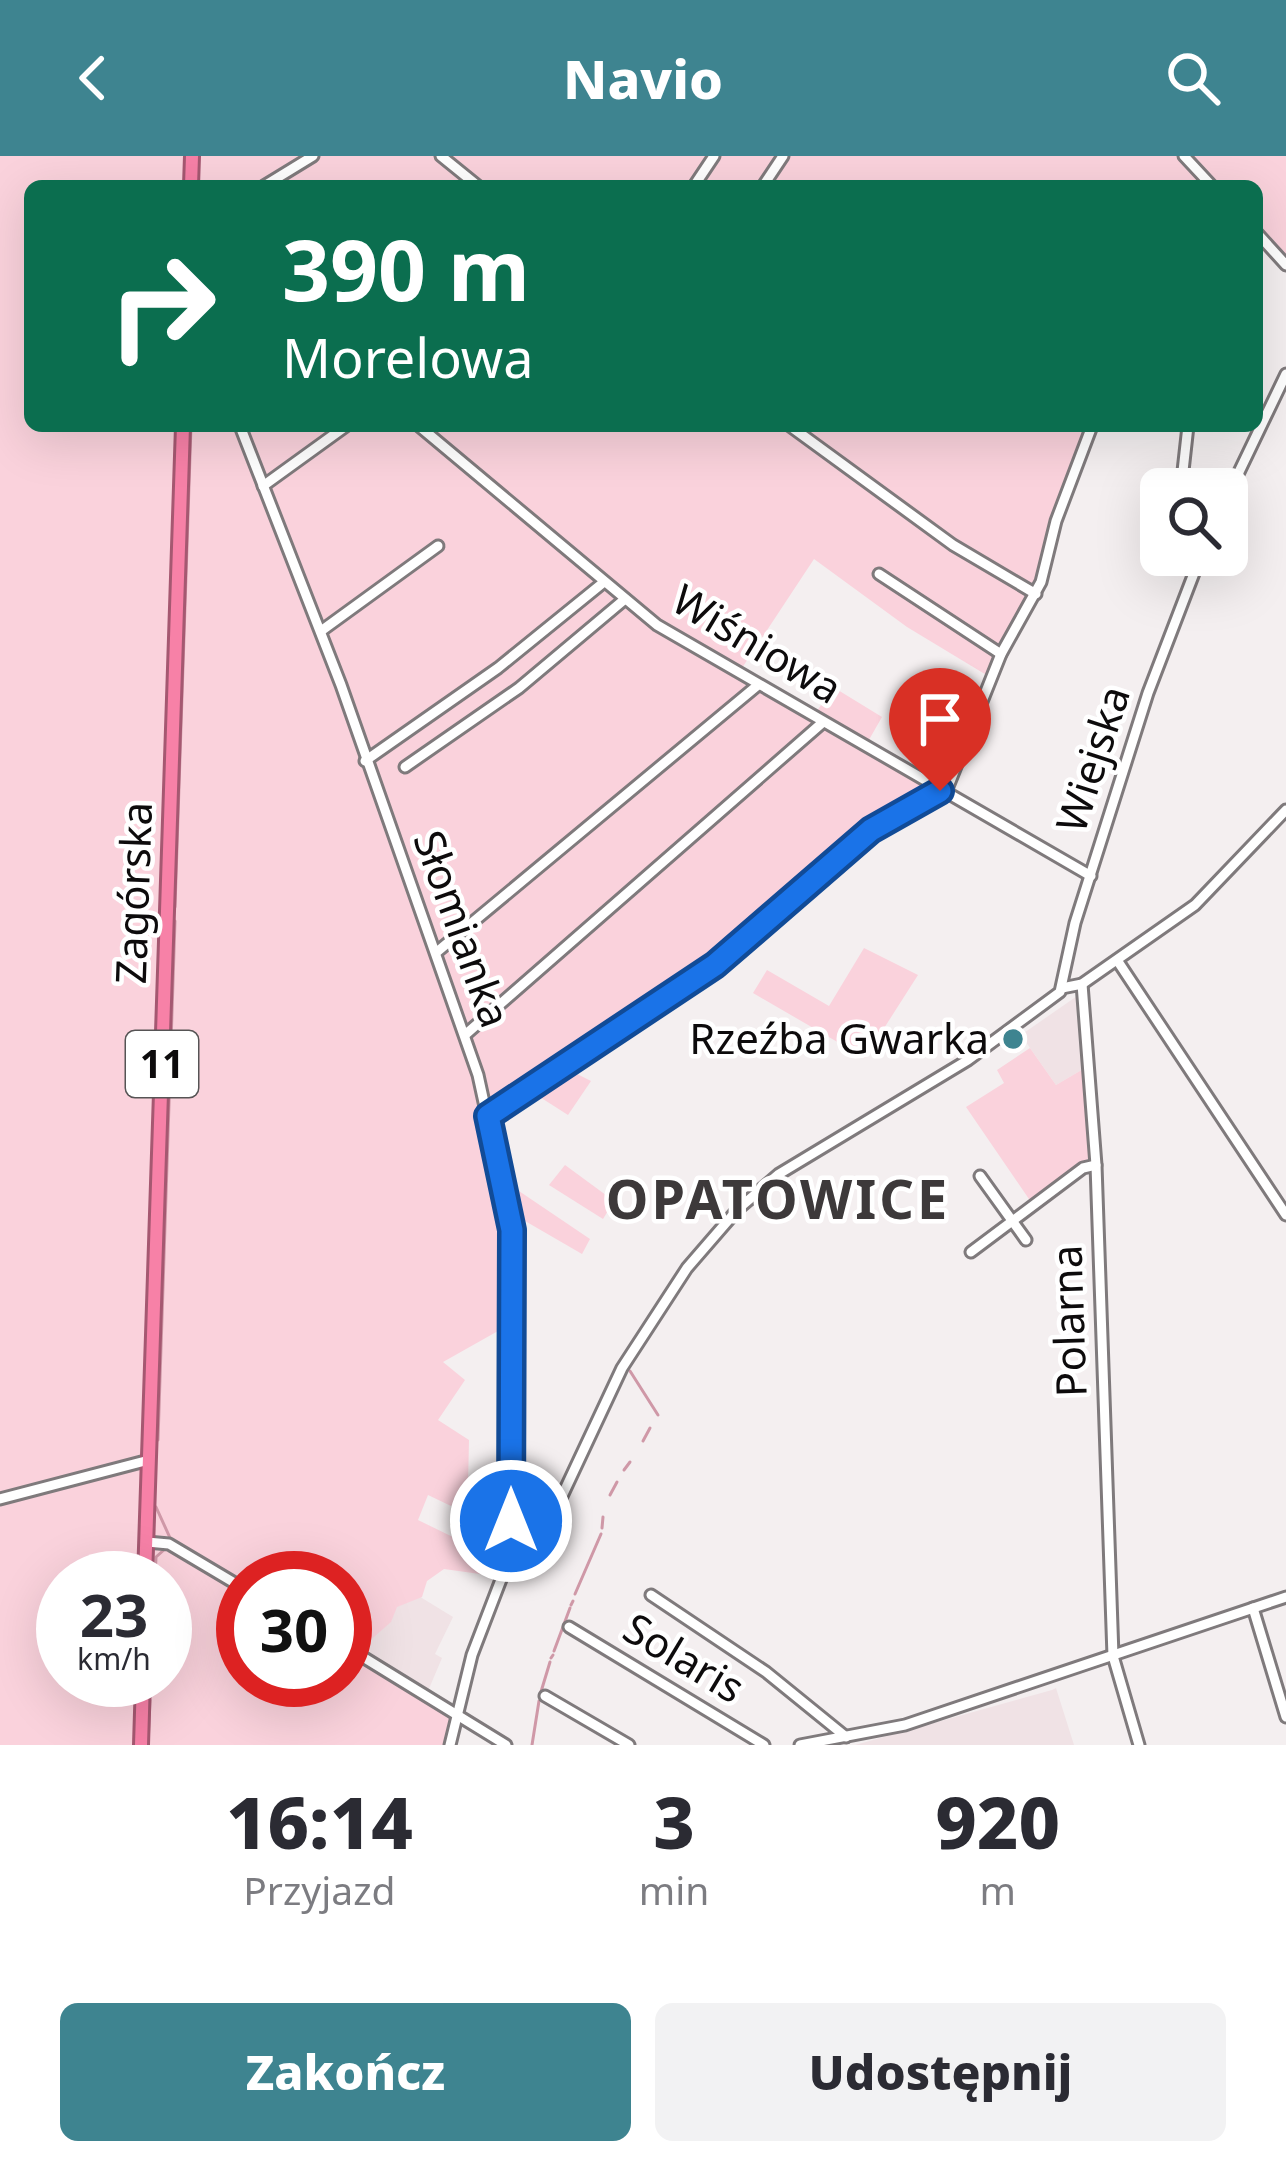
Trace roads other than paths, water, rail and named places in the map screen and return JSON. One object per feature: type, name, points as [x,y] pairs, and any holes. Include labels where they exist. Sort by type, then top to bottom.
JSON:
[{"type":"highway","name":"Zagórska","points":[[147,1551],[183,432]]},
{"type":"highway","points":[[141,1745],[142,1707]]},
{"type":"street","points":[[274,180],[313,156]]},
{"type":"street","points":[[441,156],[471,180]]},
{"type":"street","points":[[1184,156],[1206,180]]},
{"type":"street","points":[[1263,240],[1286,265]]},
{"type":"street","points":[[1263,422],[1286,374]]},
{"type":"street","name":"Słomianka","points":[[242,432],[438,950],[488,1116],[512,1230],[511,1521],[516,1548]]},
{"type":"street","points":[[263,486],[338,432]]},
{"type":"street","name":"Wiśniowa","points":[[426,432],[657,626],[1091,876]]},
{"type":"street","points":[[798,432],[953,545],[1036,594]]},
{"type":"street","points":[[488,1116],[715,965],[871,830],[942,793],[1001,654],[1036,594],[1058,512],[1090,432]]},
{"type":"street","points":[[1182,468],[1187,432]]},
{"type":"street","points":[[1241,468],[1258,432]]},
{"type":"street","points":[[321,632],[438,546]]},
{"type":"street","points":[[879,574],[1001,654]]},
{"type":"street","name":"Wiejska","points":[[1062,988],[1091,876],[1169,630],[1192,576]]},
{"type":"street","points":[[365,761],[498,668],[604,582]]},
{"type":"street","points":[[406,767],[519,688],[625,599]]},
{"type":"street","points":[[438,950],[758,685]]},
{"type":"street","points":[[466,1034],[822,723]]},
{"type":"street","points":[[450,1745],[480,1632],[516,1548],[570,1483],[622,1369],[659,1308],[738,1209],[802,1159],[1033,1016],[1062,988],[1082,984],[1117,960],[1210,891],[1286,810]]},
{"type":"street","points":[[1117,960],[1286,1215]]},
{"type":"street","name":"Polarna","points":[[1082,984],[1096,1165],[1113,1656],[1139,1745]]},
{"type":"street","points":[[971,1252],[1083,1168],[1096,1165]]},
{"type":"street","points":[[980,1176],[1026,1240]]},
{"type":"street","points":[[0,1499],[149,1460]]},
{"type":"street","points":[[147,1542],[169,1544],[216,1572]]},
{"type":"street","points":[[651,1595],[766,1672],[846,1737]]},
{"type":"street","points":[[800,1745],[904,1725],[1286,1597]]},
{"type":"street","points":[[1252,1608],[1286,1718]]},
{"type":"street","name":"Solaris","points":[[569,1627],[764,1745]]},
{"type":"street","points":[[372,1662],[506,1745]]},
{"type":"street","points":[[545,1696],[629,1745]]},
{"type":"waterway","points":[[175,907],[191,432]]},
{"type":"waterway","points":[[158,1440],[175,921]]},
{"type":"waterway","points":[[630,1371],[658,1415]]},
{"type":"waterway","points":[[643,1441],[650,1428]]},
{"type":"waterway","points":[[624,1470],[630,1462]]},
{"type":"waterway","points":[[610,1495],[617,1482]]},
{"type":"waterway","points":[[156,1507],[171,1540]]},
{"type":"waterway","points":[[602,1528],[603,1517]]},
{"type":"waterway","points":[[575,1594],[601,1534]]},
{"type":"waterway","points":[[571,1605],[573,1601]]},
{"type":"waterway","points":[[554,1651],[570,1608]]},
{"type":"waterway","points":[[540,1695],[550,1662]]},
{"type":"waterway","points":[[532,1745],[539,1701]]},
{"type":"waterway","points":[[148,1745],[150,1707]]},
{"type":"place","name":"Rzeźba Gwarka","points":[[1013,1039]]},
{"type":"district","name":"OPATOWICE","points":[[778,1200]]}]
